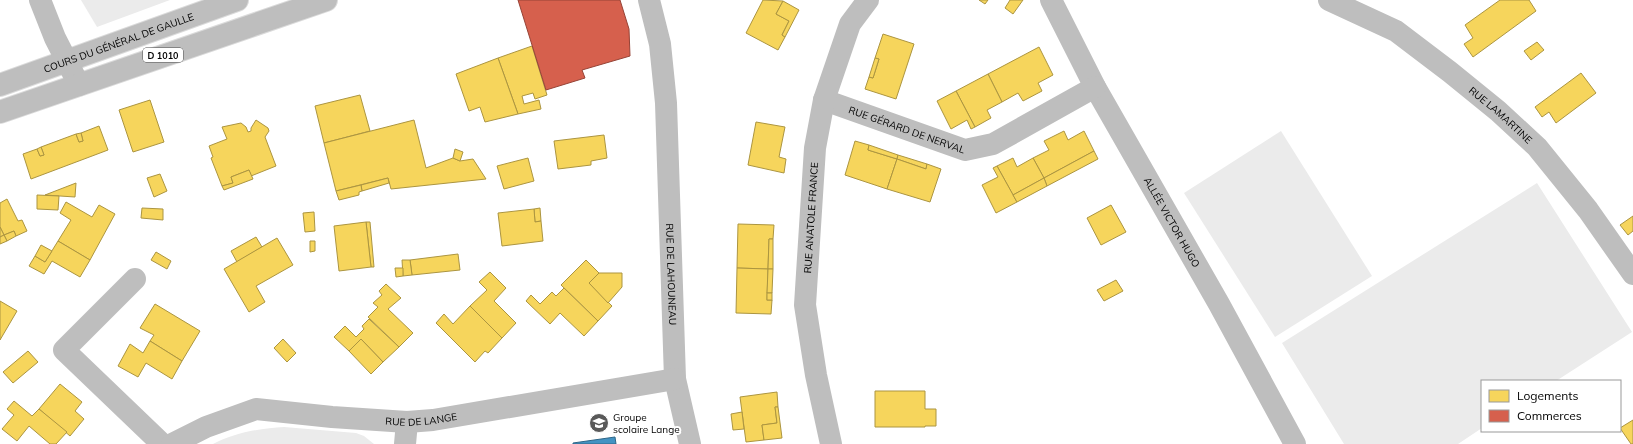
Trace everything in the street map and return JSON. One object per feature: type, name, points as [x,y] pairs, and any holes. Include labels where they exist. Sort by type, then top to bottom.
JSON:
[{"type":"street","points":[[40,0],[54,38],[79,85]]},
{"type":"street","name":"COURS DU GÉNÉRAL DE GAULLE","points":[[0,85],[237,0]]},
{"type":"street","name":"D 1010","points":[[0,112],[326,0]]},
{"type":"street","name":"RUE DE LAHOUNEAU","points":[[633,0],[655,81],[666,102]]},
{"type":"street","name":"RUE DE LAHOUNEAU","points":[[649,0],[660,44],[666,102],[675,379],[690,444]]},
{"type":"street","name":"RUE DE LAHOUNEAU","points":[[664,0],[675,44],[666,102]]},
{"type":"street","name":"RUE ANATOLE FRANCE","points":[[831,444],[816,375],[805,305],[815,148],[824,100],[850,24],[868,0]]},
{"type":"street","name":"ALLÉE VICTOR HUGO","points":[[1051,0],[1095,87],[1219,304],[1295,444]]},
{"type":"street","name":"RUE LAMARTINE","points":[[1329,0],[1396,31],[1498,111],[1537,147],[1588,210],[1633,274]]},
{"type":"street","name":"RUE GÉRARD DE NERVAL","points":[[824,100],[965,150],[993,144],[1095,87]]},
{"type":"street","points":[[136,279],[64,350],[162,444]]},
{"type":"street","name":"RUE DE LANGE","points":[[172,444],[206,427],[256,409],[332,417],[407,422],[433,420],[675,379]]},
{"type":"street","points":[[405,444],[407,422]]},
{"type":"shaded area","points":[[81,0],[170,0],[97,27]]},
{"type":"shaded area","points":[[1281,131],[1372,276],[1275,337],[1184,193]]},
{"type":"shaded area","points":[[1537,183],[1632,332],[1558,380],[1481,380],[1481,429],[1458,444],[1344,444],[1282,343]]},
{"type":"shaded area","points":[[284,427],[356,433],[364,436],[374,444],[213,444],[248,432]]},
{"type":"building: Logements","points":[[763,0],[783,1],[776,14],[789,21],[782,35],[785,37],[778,50],[746,33]]},
{"type":"building: Logements","points":[[979,0],[988,0],[985,4]]},
{"type":"building: Logements","points":[[1010,0],[1023,0],[1013,14],[1005,8]]},
{"type":"building: Logements","points":[[1500,0],[1529,0],[1536,11],[1473,57],[1464,44],[1473,38],[1465,25]]},
{"type":"building: Logements","points":[[783,1],[799,10],[785,37],[782,35],[789,21],[776,14]]},
{"type":"building: Logements","points":[[883,34],[914,44],[896,99],[865,89],[869,77],[873,78],[879,59],[875,58]]},
{"type":"building: Logements","points":[[1537,42],[1544,50],[1531,60],[1524,51]]},
{"type":"building: Logements","points":[[532,46],[547,95],[535,99],[533,93],[522,96],[524,104],[539,100],[541,109],[518,114],[498,58]]},
{"type":"building: Logements","points":[[1039,47],[1053,75],[1038,83],[1042,91],[1023,101],[1018,93],[1002,102],[988,74]]},
{"type":"building: Logements","points":[[498,58],[518,114],[485,122],[480,107],[469,111],[456,74]]},
{"type":"building: Logements","points":[[875,58],[879,59],[873,78],[869,77]]},
{"type":"building: Logements","points":[[1581,73],[1596,93],[1556,123],[1549,112],[1542,117],[1535,107]]},
{"type":"building: Logements","points":[[988,74],[1002,102],[987,110],[991,118],[975,127],[956,91]]},
{"type":"building: Logements","points":[[956,91],[975,127],[971,129],[967,120],[951,129],[937,101]]},
{"type":"building: Logements","points":[[360,95],[370,131],[324,143],[315,106]]},
{"type":"building: Logements","points":[[150,100],[164,142],[133,152],[119,110]]},
{"type":"building: Logements","points":[[256,120],[268,128],[269,131],[265,137],[276,166],[251,176],[249,170],[231,177],[233,183],[222,186],[211,158],[213,157],[209,146],[227,139],[222,127],[241,123],[246,127],[248,132],[251,131],[251,128]]},
{"type":"building: Logements","points":[[414,120],[426,168],[453,158],[460,161],[473,159],[486,179],[391,189],[388,178],[336,191],[324,143]]},
{"type":"building: Logements","points":[[756,122],[785,127],[779,157],[786,159],[784,173],[748,165]]},
{"type":"building: Logements","points":[[99,126],[108,150],[31,179],[23,154],[37,149],[40,156],[44,155],[41,147],[76,134],[79,142],[83,141],[81,133]]},
{"type":"building: Logements","points":[[1064,131],[1068,140],[1084,131],[1094,151],[1044,178],[1033,158],[1049,150],[1044,141]]},
{"type":"building: Logements","points":[[81,133],[83,141],[79,142],[76,134]]},
{"type":"building: Logements","points":[[604,135],[607,158],[591,161],[591,165],[558,169],[554,141]]},
{"type":"building: Logements","points":[[855,141],[869,145],[868,150],[897,159],[887,189],[845,175]]},
{"type":"building: Logements","points":[[869,145],[898,155],[897,159],[868,150]]},
{"type":"building: Logements","points":[[41,147],[44,155],[40,156],[37,149]]},
{"type":"building: Logements","points":[[455,149],[463,152],[460,161],[453,158]]},
{"type":"building: Logements","points":[[1094,151],[1098,159],[1047,186],[1044,178]]},
{"type":"building: Logements","points":[[898,155],[927,164],[926,169],[897,159]]},
{"type":"building: Logements","points":[[528,158],[534,181],[504,189],[497,166]]},
{"type":"building: Logements","points":[[1013,158],[1017,167],[1033,158],[1044,178],[1013,195],[997,166]]},
{"type":"building: Logements","points":[[897,159],[926,169],[927,164],[941,169],[930,202],[887,189]]},
{"type":"building: Logements","points":[[997,166],[1017,202],[996,213],[982,185],[998,177],[993,168]]},
{"type":"building: Logements","points":[[249,170],[253,179],[224,190],[222,186],[233,183],[231,177]]},
{"type":"building: Logements","points":[[160,174],[167,191],[154,197],[147,178]]},
{"type":"building: Logements","points":[[388,178],[389,183],[362,191],[361,185]]},
{"type":"building: Logements","points":[[1044,178],[1047,186],[1017,202],[1013,195]]},
{"type":"building: Logements","points":[[76,183],[75,197],[45,195]]},
{"type":"building: Logements","points":[[361,185],[362,191],[359,192],[359,195],[339,200],[336,191]]},
{"type":"building: Logements","points":[[37,195],[59,196],[58,210],[37,209]]},
{"type":"building: Logements","points":[[7,199],[18,221],[22,220],[27,231],[16,236],[14,231],[4,235],[0,227],[0,203]]},
{"type":"building: Logements","points":[[66,202],[92,217],[99,205],[115,214],[90,260],[58,241],[71,220],[60,213]]},
{"type":"building: Logements","points":[[1111,205],[1126,232],[1101,245],[1087,218]]},
{"type":"building: Logements","points":[[142,208],[163,209],[163,220],[141,218]]},
{"type":"building: Logements","points":[[540,208],[541,221],[535,222],[534,209]]},
{"type":"building: Logements","points":[[534,209],[535,222],[541,221],[543,241],[502,246],[498,213]]},
{"type":"building: Logements","points":[[314,212],[315,231],[305,232],[303,213]]},
{"type":"building: Logements","points":[[1633,216],[1633,231],[1628,235],[1620,225]]},
{"type":"building: Logements","points":[[366,222],[370,222],[374,267],[371,267]]},
{"type":"building: Logements","points":[[366,222],[371,267],[339,271],[334,226]]},
{"type":"building: Logements","points":[[738,224],[774,225],[773,239],[769,239],[768,269],[737,268]]},
{"type":"building: Logements","points":[[0,227],[4,235],[0,237]]},
{"type":"building: Logements","points":[[14,231],[16,236],[7,241],[4,235]]},
{"type":"building: Logements","points":[[4,235],[7,241],[0,244],[0,237]]},
{"type":"building: Logements","points":[[256,237],[262,247],[237,262],[231,251]]},
{"type":"building: Logements","points":[[277,238],[293,265],[256,286],[265,302],[249,312],[224,269]]},
{"type":"building: Logements","points":[[769,239],[773,239],[773,269],[768,269]]},
{"type":"building: Logements","points":[[58,241],[90,260],[80,277],[52,261],[44,274],[29,266],[35,256],[45,262]]},
{"type":"building: Logements","points":[[310,241],[315,241],[315,251],[310,252]]},
{"type":"building: Logements","points":[[41,245],[52,251],[45,262],[35,256]]},
{"type":"building: Logements","points":[[156,252],[171,261],[167,269],[151,260]]},
{"type":"building: Logements","points":[[458,254],[460,270],[412,275],[410,260]]},
{"type":"building: Logements","points":[[402,260],[410,260],[412,275],[403,276]]},
{"type":"building: Logements","points":[[586,260],[599,273],[589,283],[612,306],[598,321],[561,285]]},
{"type":"building: Logements","points":[[395,268],[403,268],[403,276],[396,277]]},
{"type":"building: Logements","points":[[737,268],[768,269],[767,300],[772,300],[771,314],[736,313]]},
{"type":"building: Logements","points":[[768,269],[773,269],[772,293],[767,293]]},
{"type":"building: Logements","points":[[490,272],[506,288],[494,301],[516,323],[502,338],[470,306],[487,290],[479,282]]},
{"type":"building: Logements","points":[[599,273],[622,273],[622,287],[608,303],[589,283]]},
{"type":"building: Logements","points":[[1116,280],[1123,291],[1104,301],[1097,290]]},
{"type":"building: Logements","points":[[386,284],[401,298],[388,309],[413,333],[399,347],[368,317],[378,307],[373,303],[382,295],[379,291]]},
{"type":"building: Logements","points":[[564,288],[598,321],[584,336],[560,313],[550,324],[526,301],[531,295],[540,304],[552,292],[556,296]]},
{"type":"building: Logements","points":[[767,293],[772,293],[772,300],[767,300]]},
{"type":"building: Logements","points":[[0,301],[17,311],[0,340]]},
{"type":"building: Logements","points":[[155,304],[200,331],[182,361],[150,341],[154,335],[140,328]]},
{"type":"building: Logements","points":[[470,306],[502,338],[488,353],[485,351],[475,362],[436,323],[444,314],[453,324]]},
{"type":"building: Logements","points":[[369,319],[399,347],[383,362],[361,339],[349,351],[334,337],[345,326],[356,337],[364,329],[362,326]]},
{"type":"building: Logements","points":[[283,339],[296,353],[287,362],[274,348]]},
{"type":"building: Logements","points":[[361,339],[383,362],[371,374],[349,351]]},
{"type":"building: Logements","points":[[150,341],[182,361],[172,379],[146,363],[138,377],[118,366],[130,344],[143,353]]},
{"type":"building: Logements","points":[[28,351],[38,362],[13,383],[3,372]]},
{"type":"building: Logements","points":[[60,384],[82,402],[75,411],[84,419],[70,436],[39,409]]},
{"type":"building: Logements","points":[[875,391],[925,391],[925,409],[936,409],[936,426],[875,427]]},
{"type":"building: Logements","points":[[777,392],[778,407],[775,407],[777,423],[762,425],[764,440],[746,442],[740,397]]},
{"type":"building: Logements","points":[[14,401],[32,416],[39,409],[67,432],[56,444],[50,444],[29,426],[17,441],[2,429],[14,415],[7,409]]},
{"type":"building: Logements","points":[[775,407],[778,407],[782,438],[764,440],[762,425],[777,423]]},
{"type":"building: Logements","points":[[742,412],[744,429],[733,430],[731,414]]},
{"type":"building: Logements","points":[[1633,420],[1633,444],[1631,444],[1621,427]]},
{"type":"building: Commerces","points":[[518,0],[620,0],[629,29],[630,56],[582,70],[585,78],[546,90]]},
{"type":"building: Écoles","points":[[615,437],[616,444],[573,444],[573,443]]},
{"type":"place","name":"Groupe scolaire Lange","points":[[599,423]]}]
